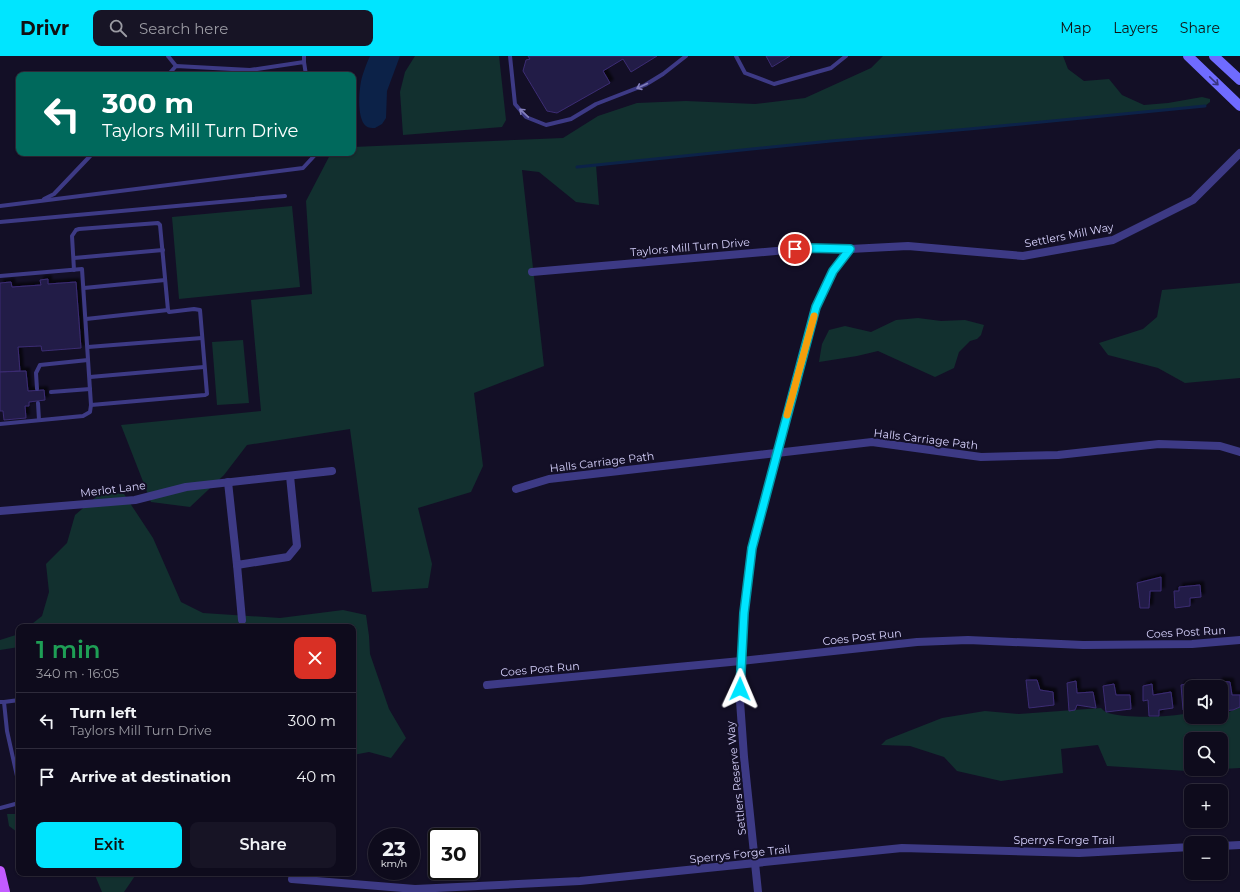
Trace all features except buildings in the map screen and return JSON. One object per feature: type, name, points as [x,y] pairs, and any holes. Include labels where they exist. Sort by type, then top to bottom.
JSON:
[{"type":"main road","points":[[1188,56],[1240,106]]},
{"type":"main road","points":[[1214,56],[1240,80]]},
{"type":"main road","points":[[0,871],[5,892]]},
{"type":"street","name":"Settlers Mill Way","points":[[850,249],[908,246],[1023,256],[1113,240],[1193,200],[1240,152]]},
{"type":"street","name":"Taylors Mill Turn Drive","points":[[532,272],[810,248],[850,249]]},
{"type":"street","name":"Settlers Reserve Way","points":[[758,892],[744,757],[740,701],[744,613],[752,548],[816,307],[833,271],[850,249]]},
{"type":"street","name":"Halls Carriage Path","points":[[516,489],[549,479],[872,442],[981,457],[1058,455],[1159,444],[1220,446],[1240,452]]},
{"type":"street","name":"Merlot Lane","points":[[0,511],[135,500],[186,487],[332,471]]},
{"type":"street","points":[[237,565],[288,557],[297,546],[290,476]]},
{"type":"street","points":[[228,482],[242,620]]},
{"type":"street","name":"Coes Post Run","points":[[487,685],[902,644],[961,640],[1091,645],[1192,644],[1240,640]]},
{"type":"street","points":[[1228,846],[1240,845]]},
{"type":"street","name":"Sperrys Forge Trail","points":[[292,879],[415,889],[580,881],[902,848],[1079,853],[1184,848]]},
{"type":"lane","points":[[168,56],[176,66],[222,69],[250,70],[304,62]]},
{"type":"lane","points":[[304,56],[306,72]]},
{"type":"lane","points":[[510,56],[515,104],[526,117],[546,125],[572,119],[596,104],[645,85],[686,56]]},
{"type":"lane","points":[[736,56],[745,73],[774,84],[831,68],[846,56]]},
{"type":"lane","points":[[171,72],[176,66]]},
{"type":"lane","points":[[40,201],[54,194],[90,156]]},
{"type":"lane","points":[[0,206],[303,168],[314,156]]},
{"type":"lane","points":[[0,222],[285,196]]},
{"type":"lane","points":[[74,270],[72,236],[76,230],[158,223],[160,225],[168,310]]},
{"type":"lane","points":[[74,258],[162,250]]},
{"type":"lane","points":[[0,276],[82,270],[91,405],[90,412],[83,416],[0,424]]},
{"type":"lane","points":[[84,288],[165,280]]},
{"type":"lane","points":[[86,319],[168,310],[169,312],[194,309],[200,310],[206,394],[204,396],[91,405]]},
{"type":"lane","points":[[88,347],[202,338]]},
{"type":"lane","points":[[37,389],[36,372],[40,364],[88,360]]},
{"type":"lane","points":[[90,377],[204,367]]},
{"type":"lane","points":[[51,392],[90,389]]},
{"type":"lane","points":[[38,403],[39,420]]},
{"type":"lane","points":[[16,700],[2,702],[16,772]]},
{"type":"lane","points":[[0,808],[16,804]]},
{"type":"green space","points":[[415,56],[499,56],[506,120],[502,127],[403,135],[400,92],[405,72]]},
{"type":"green space","points":[[883,56],[1063,56],[1068,69],[1084,81],[1109,79],[1122,95],[1144,105],[1168,103],[1202,97],[1210,99],[1210,102],[1205,106],[596,165],[599,205],[576,202],[539,172],[522,170],[544,366],[474,393],[483,466],[471,492],[418,508],[432,564],[428,588],[372,592],[350,429],[247,445],[224,475],[190,507],[151,502],[121,425],[261,411],[251,300],[312,294],[306,201],[329,156],[356,156],[356,147],[563,138],[598,116],[637,103],[686,101],[755,104],[805,98],[871,68]]},
{"type":"green space","points":[[292,206],[300,287],[179,299],[172,217]]},
{"type":"green space","points":[[1240,283],[1240,378],[1185,383],[1158,368],[1108,355],[1099,343],[1143,329],[1157,317],[1162,290]]},
{"type":"green space","points":[[918,318],[941,321],[965,320],[984,325],[981,335],[977,339],[970,341],[959,352],[954,368],[935,377],[878,351],[819,362],[822,344],[829,330],[845,326],[871,332],[896,320]]},
{"type":"green space","points":[[243,340],[249,403],[217,405],[212,342]]},
{"type":"green space","points":[[102,492],[124,494],[153,538],[181,602],[203,613],[280,618],[343,610],[366,615],[370,654],[389,709],[406,738],[391,758],[369,752],[356,754],[356,624],[32,624],[42,616],[49,592],[46,564],[67,543],[75,515]]},
{"type":"green space","points":[[16,635],[16,647],[0,650],[0,640]]},
{"type":"green space","points":[[1240,707],[1240,768],[1228,769],[1228,732],[1184,732],[1184,771],[1107,766],[1098,745],[1061,749],[1063,773],[1001,781],[957,771],[944,757],[910,746],[881,745],[886,740],[942,718],[985,711],[1019,714],[1101,708],[1108,713],[1138,717],[1184,714],[1184,724],[1228,724],[1228,713]]},
{"type":"green space","points":[[7,814],[16,814],[16,831],[9,826]]},
{"type":"green space","points":[[95,876],[135,876],[124,892],[102,892]]},
{"type":"water","points":[[370,56],[400,56],[387,91],[386,118],[382,124],[375,128],[369,128],[363,122],[359,101],[362,79]]},
{"type":"waterway","points":[[577,167],[831,141],[1205,106]]},
{"type":"slow traffic","points":[[787,415],[814,316]]},
{"type":"route","points":[[740,689],[744,613],[752,548],[816,307],[833,271],[850,249],[795,249]]}]
